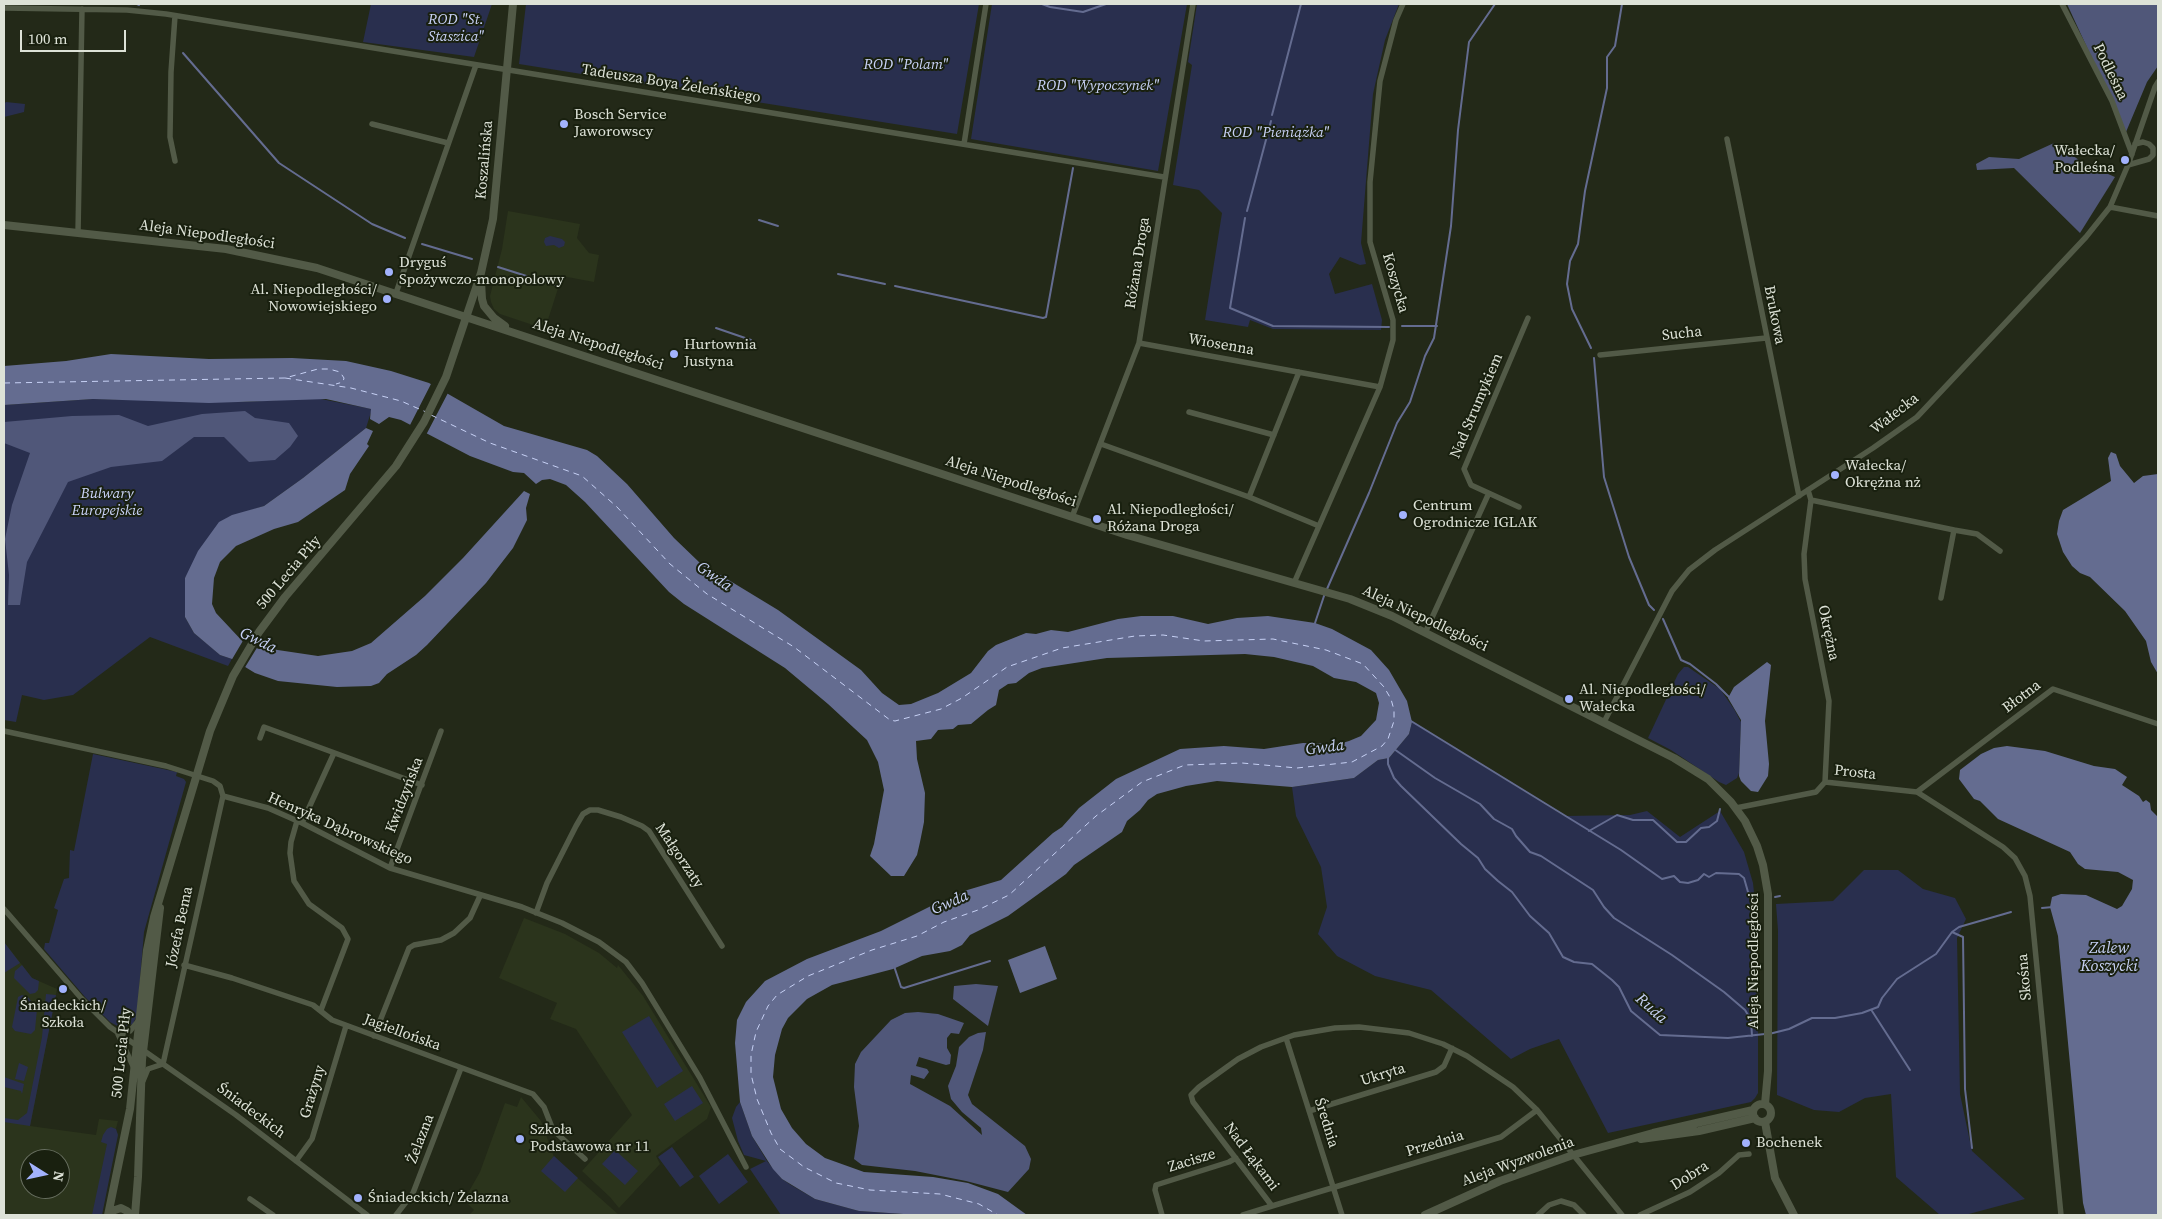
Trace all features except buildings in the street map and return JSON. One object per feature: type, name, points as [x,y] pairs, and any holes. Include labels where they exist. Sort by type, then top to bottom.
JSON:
[{"type":"street","name":"Koszalińska","points":[[468,316],[481,273],[495,207],[513,4]]},
{"type":"street","points":[[964,144],[986,4]]},
{"type":"street","name":"Różana Droga","points":[[1072,517],[1139,343],[1193,4]]},
{"type":"street","name":"Koszycka","points":[[1294,584],[1380,387],[1394,332],[1392,317],[1370,242],[1370,182],[1380,80],[1396,20],[1403,4]]},
{"type":"street","name":"Podleśna","points":[[2062,4],[2112,101],[2132,154]]},
{"type":"street","name":"Tadeusza Boya Żeleńskiego","points":[[4,8],[29,6],[128,10],[175,16],[1164,177]]},
{"type":"street","points":[[78,232],[82,9]]},
{"type":"street","points":[[175,16],[171,72],[170,137],[175,161]]},
{"type":"street","points":[[396,293],[476,65]]},
{"type":"street","name":"Wałecka","points":[[1604,722],[1663,606],[1679,580],[1715,550],[1917,417],[2080,245],[2110,207],[2132,154],[2154,86],[2158,82]]},
{"type":"street","points":[[372,124],[448,143]]},
{"type":"street","name":"Brukowa","points":[[1727,139],[1799,496]]},
{"type":"street","points":[[2128,165],[2149,159],[2154,154],[2153,148],[2149,144],[2143,142],[2135,144]]},
{"type":"street","points":[[2110,207],[2158,216]]},
{"type":"street","name":"Aleja Niepodległości","points":[[4,225],[201,246],[262,255],[317,268],[468,316],[1135,538],[1332,594],[1377,609],[1604,722],[1699,772],[1717,787],[1736,808],[1757,846],[1767,883],[1769,910],[1768,1092],[1765,1104]]},
{"type":"street","points":[[481,273],[481,292],[484,306],[494,318],[512,331]]},
{"type":"street","name":"500 Lecia Piły","points":[[135,1215],[140,1099],[140,1018],[147,950],[154,917],[162,896],[196,775],[216,714],[233,676],[259,632],[405,454],[432,408],[468,316]]},
{"type":"street","name":"Nad Strumykiem","points":[[1519,507],[1471,486],[1464,469],[1528,318]]},
{"type":"street","name":"Sucha","points":[[1600,355],[1766,338]]},
{"type":"street","name":"Wiosenna","points":[[1139,343],[1380,387]]},
{"type":"street","points":[[1249,497],[1299,372]]},
{"type":"street","points":[[1189,412],[1274,435]]},
{"type":"street","points":[[1100,444],[1249,497],[1319,526]]},
{"type":"street","name":"Okrężna","points":[[1808,490],[1811,500],[1804,554],[1805,579],[1829,701],[1825,782]]},
{"type":"street","points":[[1425,633],[1488,495]]},
{"type":"street","points":[[1811,500],[1977,534],[2000,551]]},
{"type":"street","points":[[1941,598],[1954,530]]},
{"type":"street","name":"Błotna","points":[[1917,792],[2053,689],[2158,724]]},
{"type":"street","points":[[260,738],[264,727],[422,785]]},
{"type":"street","points":[[4,731],[166,766],[218,784],[222,789],[223,796]]},
{"type":"street","name":"Kwidzyńska","points":[[390,868],[441,731]]},
{"type":"street","points":[[321,1010],[348,939],[342,928],[309,904],[294,881],[290,842],[334,752]]},
{"type":"street","name":"Prosta","points":[[1736,808],[1816,792],[1825,782],[1917,792]]},
{"type":"street","name":"Skośna","points":[[1917,792],[2003,846],[2015,858],[2025,876],[2030,896],[2061,1215]]},
{"type":"street","name":"Henryka Dąbrowskiego","points":[[223,796],[268,808],[300,822],[390,868],[536,913],[574,928],[605,946],[631,968],[648,993],[700,1078],[746,1167]]},
{"type":"street","name":"Józefa Bema","points":[[163,1064],[223,796]]},
{"type":"street","name":"Małgorzaty","points":[[536,913],[547,883],[579,820],[583,814],[590,810],[598,810],[621,817],[649,831],[722,946]]},
{"type":"street","name":"500 Lecia Piły","points":[[109,1214],[130,1109],[134,1071],[140,1048],[162,896]]},
{"type":"street","points":[[374,1036],[408,948],[414,945],[441,940],[454,933],[470,918],[480,896]]},
{"type":"street","name":"Śniadeckich","points":[[4,908],[81,998],[105,1023],[236,1115],[367,1215]]},
{"type":"street","name":"Jagiellońska","points":[[184,965],[244,981],[313,1005],[327,1017],[346,1026],[533,1094],[544,1107],[553,1130],[585,1159]]},
{"type":"street","points":[[116,1032],[130,1030],[140,1018]]},
{"type":"street","name":"Grażyny","points":[[296,1161],[312,1139],[346,1026]]},
{"type":"street","points":[[1286,1038],[1329,1028],[1370,1027],[1409,1033],[1452,1048],[1480,1063],[1502,1079],[1537,1110],[1622,1215]]},
{"type":"street","name":"Śniadeckich","points":[[116,1032],[128,1053],[134,1071]]},
{"type":"street","name":"Nad Łąkami","points":[[1286,1038],[1238,1059],[1199,1087],[1191,1095],[1193,1102],[1272,1206],[1333,1188]]},
{"type":"street","name":"Średnia","points":[[1286,1038],[1342,1215]]},
{"type":"street","name":"Ukryta","points":[[1309,1111],[1436,1072],[1444,1066],[1452,1048]]},
{"type":"street","points":[[140,1099],[146,1072],[151,1067],[163,1064]]},
{"type":"street","name":"Żelazna","points":[[396,1215],[413,1193],[462,1068]]},
{"type":"street","points":[[1759,1104],[1765,1104],[1770,1107],[1772,1113],[1766,1122],[1760,1122],[1754,1114],[1759,1104]]},
{"type":"street","name":"Przednia","points":[[1333,1188],[1501,1137],[1537,1110]]},
{"type":"street","name":"Aleja Wyzwolenia","points":[[1425,1215],[1507,1178],[1573,1155],[1624,1141],[1677,1135],[1754,1114]]},
{"type":"street","points":[[1766,1122],[1775,1178],[1794,1215]]},
{"type":"street","name":"Dobra","points":[[1640,1215],[1690,1192],[1719,1173],[1739,1155],[1748,1154]]},
{"type":"street","name":"Zacisze","points":[[1162,1215],[1155,1190],[1156,1185],[1229,1162],[1236,1158]]},
{"type":"street","points":[[250,1198],[272,1215]]},
{"type":"street","points":[[1538,1215],[1552,1202],[1561,1201],[1574,1205],[1584,1215]]},
{"type":"street","points":[[1243,1215],[1272,1206]]},
{"type":"street","name":"500 Lecia Piły","points":[[109,1214],[121,1208],[130,1215]]},
{"type":"shaded area","points":[[2067,4],[2156,4],[2158,6],[2158,66],[2147,82],[2126,132]]},
{"type":"shaded area","points":[[2054,143],[2085,164],[2115,177],[2080,233],[2014,168],[1977,170],[1976,164],[1989,157],[2019,159]]},
{"type":"shaded area","points":[[508,211],[580,224],[577,238],[589,253],[599,255],[594,282],[562,276],[545,329],[500,314],[494,309],[491,302],[490,296],[502,249]]},
{"type":"shaded area","points":[[245,411],[255,418],[289,423],[298,436],[290,447],[275,460],[249,462],[224,437],[194,437],[162,461],[111,467],[68,482],[27,562],[20,605],[8,605],[9,575],[5,539],[12,505],[30,453],[4,443],[4,422],[72,416],[119,415],[148,426],[202,414]]},
{"type":"shaded area","points":[[524,918],[565,934],[599,953],[617,968],[618,965],[643,996],[711,1107],[707,1119],[656,1156],[660,1164],[619,1208],[582,1171],[632,1115],[576,1029],[550,1019],[557,1003],[499,978]]},
{"type":"shaded area","points":[[4,942],[32,978],[57,989],[30,1126],[96,1135],[99,1119],[118,1121],[115,1132],[118,1134],[101,1215],[4,1215]]},
{"type":"shaded area","points":[[976,984],[998,986],[988,1026],[953,999],[954,986]]},
{"type":"shaded area","points":[[905,1013],[938,1014],[964,1023],[959,1034],[951,1033],[947,1038],[947,1048],[951,1055],[950,1064],[946,1065],[919,1057],[916,1066],[927,1069],[929,1072],[924,1079],[911,1075],[910,1084],[950,1106],[982,1135],[981,1128],[962,1112],[951,1099],[948,1086],[956,1066],[959,1047],[969,1037],[986,1032],[983,1050],[968,1095],[972,1104],[1025,1146],[1031,1159],[1029,1169],[1008,1192],[915,1171],[862,1165],[854,1159],[859,1126],[854,1087],[855,1064],[861,1052],[891,1020]]},
{"type":"shaded area","name":"Szkoła Podstawowa nr 11","points":[[521,1097],[541,1121],[554,1157],[619,1215],[469,1215],[474,1210],[464,1200],[480,1172],[505,1103],[517,1107]]},
{"type":"green space","name":"ROD \"St. Staszica\"","points":[[371,4],[492,4],[474,57],[363,42]]},
{"type":"green space","name":"ROD \"Polam\"","points":[[526,4],[979,4],[957,134],[519,64]]},
{"type":"green space","name":"ROD \"Wypoczynek\"","points":[[992,4],[1187,4],[1158,171],[971,139]]},
{"type":"green space","name":"ROD \"Pieniążka\"","points":[[1197,4],[1399,4],[1385,40],[1373,94],[1361,243],[1366,264],[1360,265],[1340,257],[1329,274],[1335,294],[1372,284],[1382,320],[1381,330],[1273,329],[1250,320],[1248,327],[1205,320],[1222,213],[1199,190],[1173,185],[1192,65],[1188,62]]},
{"type":"green space","points":[[6,102],[25,104],[24,112],[4,117],[4,104]]},
{"type":"green space","points":[[550,236],[562,239],[565,242],[564,246],[559,248],[554,245],[546,246],[545,238]]},
{"type":"green space","name":"Bulwary Europejskie","points":[[316,398],[372,409],[366,428],[264,506],[227,518],[185,578],[185,617],[194,633],[220,655],[232,659],[228,666],[150,637],[73,695],[44,700],[22,695],[16,722],[4,720],[4,405],[93,399],[243,402]]},
{"type":"green space","points":[[1684,667],[1688,667],[1720,689],[1741,722],[1739,773],[1737,778],[1726,785],[1671,750],[1648,738],[1678,674]]},
{"type":"green space","points":[[1412,722],[1564,816],[1630,815],[1647,811],[1680,837],[1720,811],[1744,852],[1753,883],[1758,932],[1758,1093],[1751,1102],[1608,1133],[1559,1039],[1530,1049],[1511,1059],[1431,990],[1375,976],[1337,956],[1318,934],[1327,907],[1321,867],[1296,816],[1292,787],[1354,778],[1378,760],[1389,758],[1409,734]]},
{"type":"green space","points":[[93,754],[177,772],[176,776],[184,779],[186,782],[144,932],[137,1015],[133,1024],[121,1028],[110,1022],[85,997],[44,949],[45,943],[49,943],[58,910],[54,908],[64,879],[69,878],[70,850],[74,851]]},
{"type":"green space","points":[[1864,870],[1898,870],[1923,889],[1955,898],[1966,919],[1957,938],[1960,1094],[1972,1151],[2025,1199],[1965,1215],[1940,1215],[1896,1177],[1891,1094],[1865,1098],[1839,1112],[1814,1110],[1777,1095],[1778,930],[1776,904],[1833,901]]},
{"type":"green space","points":[[4,942],[20,963],[4,973]]},
{"type":"green space","points":[[22,965],[32,978],[39,981],[38,990],[35,993],[30,994],[14,978],[15,971]]},
{"type":"green space","points":[[46,994],[56,995],[30,1126],[4,1122],[4,1118],[18,1120],[27,1113],[42,1037]]},
{"type":"green space","points":[[22,995],[28,997],[37,1009],[35,1030],[31,1034],[15,1031],[12,1027],[18,997]]},
{"type":"green space","points":[[649,1016],[683,1071],[657,1088],[622,1032]]},
{"type":"green space","points":[[19,1063],[28,1067],[24,1081],[15,1079]]},
{"type":"green space","points":[[4,1077],[24,1084],[22,1094],[21,1091],[4,1087]]},
{"type":"green space","points":[[692,1086],[703,1103],[675,1121],[664,1104]]},
{"type":"green space","points":[[740,1102],[752,1136],[767,1161],[782,1179],[791,1185],[815,1199],[859,1211],[918,1215],[781,1215],[750,1169],[766,1161],[744,1155],[738,1141],[732,1118]]},
{"type":"green space","points":[[111,1127],[116,1129],[118,1135],[102,1215],[92,1215],[107,1144],[101,1142],[107,1129]]},
{"type":"green space","points":[[672,1147],[694,1177],[680,1187],[658,1157]]},
{"type":"green space","points":[[615,1150],[638,1171],[625,1185],[602,1164]]},
{"type":"green space","points":[[728,1154],[748,1182],[719,1204],[699,1176]]},
{"type":"green space","points":[[554,1156],[578,1178],[565,1192],[541,1171]]},
{"type":"water","name":"Gwda","points":[[111,354],[209,359],[292,358],[346,361],[391,371],[429,383],[504,426],[587,450],[597,456],[627,484],[674,538],[699,562],[778,610],[861,670],[882,693],[899,705],[911,704],[938,693],[971,673],[988,651],[996,645],[1026,633],[1036,634],[1051,630],[1068,632],[1118,619],[1141,616],[1173,616],[1208,624],[1237,618],[1268,616],[1315,623],[1332,629],[1371,650],[1389,670],[1407,701],[1412,722],[1409,734],[1389,758],[1378,760],[1354,778],[1292,787],[1217,781],[1186,786],[1157,794],[1148,800],[1127,821],[1122,832],[1074,865],[1066,874],[1008,916],[970,935],[962,945],[950,951],[922,956],[893,969],[832,985],[807,999],[788,1018],[782,1029],[775,1055],[773,1077],[781,1109],[792,1128],[806,1144],[825,1158],[864,1172],[933,1177],[968,1183],[998,1194],[1027,1215],[918,1215],[859,1211],[815,1199],[782,1179],[773,1169],[752,1136],[740,1102],[735,1043],[737,1020],[746,1002],[765,981],[807,959],[881,931],[939,902],[953,898],[964,891],[1001,880],[1062,827],[1079,808],[1116,779],[1180,749],[1224,746],[1264,749],[1303,743],[1339,744],[1349,741],[1361,736],[1376,720],[1379,703],[1376,693],[1356,682],[1334,678],[1313,666],[1274,657],[1245,654],[1107,658],[1042,668],[1029,673],[1016,683],[1008,684],[999,690],[996,705],[971,724],[958,725],[953,729],[938,730],[931,739],[916,741],[917,759],[925,793],[924,822],[917,855],[904,876],[891,876],[870,856],[884,790],[878,762],[867,740],[785,668],[684,604],[669,592],[585,502],[566,485],[550,479],[542,480],[536,484],[524,473],[513,472],[470,456],[401,420],[389,417],[379,424],[370,419],[371,409],[326,399],[209,403],[93,399],[4,405],[4,366],[66,361]]},
{"type":"water","points":[[366,428],[373,431],[367,444],[369,446],[350,474],[345,490],[298,522],[274,529],[236,546],[220,562],[214,578],[212,604],[216,613],[245,644],[259,649],[318,656],[352,651],[371,643],[425,596],[463,558],[524,491],[530,494],[526,508],[527,520],[513,548],[486,583],[427,645],[416,655],[387,674],[379,683],[371,686],[337,687],[278,681],[255,673],[232,659],[220,655],[194,633],[185,617],[185,578],[198,551],[219,522],[232,515],[264,506]]},
{"type":"water","points":[[2111,452],[2116,454],[2120,466],[2134,483],[2143,476],[2158,474],[2158,674],[2151,662],[2146,641],[2125,611],[2090,577],[2080,573],[2072,566],[2063,552],[2057,534],[2063,510],[2111,481],[2108,458]]},
{"type":"water","points":[[1767,662],[1771,665],[1765,721],[1769,764],[1768,776],[1758,792],[1751,791],[1741,781],[1739,776],[1741,720],[1728,698],[1734,687]]},
{"type":"water","name":"Zalew Koszycki","points":[[2007,746],[2045,751],[2094,766],[2115,769],[2127,777],[2122,785],[2139,796],[2143,802],[2146,800],[2150,803],[2151,810],[2158,817],[2158,1215],[2086,1215],[2083,1203],[2058,936],[2050,907],[2052,897],[2061,894],[2086,895],[2117,909],[2122,906],[2132,889],[2133,880],[2118,872],[2085,869],[2078,864],[2070,852],[1998,819],[1980,801],[1974,799],[1959,779],[1960,770],[1981,754],[1994,748]]},
{"type":"water","points":[[1045,946],[1057,979],[1020,993],[1008,960]]},
{"type":"pier","points":[[432,382],[449,391],[426,435],[409,427]]},
{"type":"pier","points":[[244,639],[258,646],[244,669],[231,661]]},
{"type":"waterway","points":[[1042,4],[1083,12],[1106,4]]},
{"type":"waterway","points":[[1272,115],[1301,4]]},
{"type":"waterway","points":[[1327,589],[1397,423],[1410,402],[1425,356],[1434,338],[1451,226],[1458,130],[1469,42],[1495,4]]},
{"type":"waterway","points":[[1591,348],[1572,309],[1567,284],[1570,261],[1578,244],[1585,191],[1607,88],[1607,57],[1615,46],[1622,4]]},
{"type":"waterway","points":[[183,53],[279,163],[372,224],[405,238]]},
{"type":"waterway","points":[[1247,211],[1271,121]]},
{"type":"waterway","points":[[895,286],[1043,318],[1046,317],[1073,168]]},
{"type":"waterway","points":[[1245,218],[1230,308],[1273,326],[1389,327]]},
{"type":"waterway","points":[[759,220],[778,226]]},
{"type":"waterway","points":[[422,244],[472,259]]},
{"type":"waterway","points":[[498,267],[558,286]]},
{"type":"waterway","points":[[838,274],[885,284]]},
{"type":"waterway","points":[[1402,326],[1437,326]]},
{"type":"waterway","points":[[716,328],[751,340]]},
{"type":"waterway","points":[[1594,358],[1604,477],[1629,557],[1649,605],[1654,610]]},
{"type":"waterway","points":[[1315,623],[1325,593]]},
{"type":"waterway","points":[[1663,619],[1681,660],[1690,664],[1716,684],[1730,698]]},
{"type":"waterway","points":[[1411,721],[1621,850],[1662,879],[1674,876],[1680,882],[1688,883],[1698,880],[1704,874],[1709,877],[1716,873],[1739,874],[1744,878],[1748,892],[1755,898]]},
{"type":"waterway","points":[[1394,749],[1435,778],[1480,804],[1494,819],[1512,829],[1530,852],[1541,856],[1593,890],[1614,918],[1672,955],[1724,992],[1745,1010],[1751,1020],[1752,1036]]},
{"type":"waterway","name":"Ruda","points":[[1388,757],[1388,764],[1394,778],[1461,844],[1478,858],[1485,869],[1512,892],[1530,916],[1549,933],[1563,957],[1574,962],[1592,964],[1612,980],[1619,987],[1631,1011],[1660,1035],[1728,1038],[1765,1034]]},
{"type":"waterway","points":[[1589,831],[1617,815],[1633,820],[1653,820],[1677,842],[1686,842],[1701,828],[1709,827],[1717,821],[1720,809]]},
{"type":"waterway","points":[[1775,897],[1780,896]]},
{"type":"waterway","name":"Ruda","points":[[2042,908],[2053,907]]},
{"type":"waterway","name":"Ruda","points":[[1769,1034],[1789,1029],[1812,1018],[1835,1018],[1862,1013],[1878,1007],[1882,998],[1897,979],[1936,954],[1952,932],[1959,927],[2011,912]]},
{"type":"waterway","points":[[1952,932],[1963,937],[1965,1089],[1972,1148]]},
{"type":"waterway","points":[[894,966],[901,987],[904,988],[990,961]]},
{"type":"waterway","points":[[1872,1011],[1910,1070]]},
{"type":"ferry route","points":[[4,383],[285,378],[318,369],[329,369],[340,372],[344,378],[343,382],[336,384]]},
{"type":"ferry route","points":[[285,378],[351,388],[401,401],[426,412]]},
{"type":"ferry route","points":[[431,415],[490,443],[582,476],[617,507],[670,564],[707,594],[794,647],[890,720],[895,721],[941,709],[962,698],[1007,667],[1062,648],[1135,636],[1163,635],[1204,641],[1273,639],[1326,650],[1363,664],[1384,687],[1391,699],[1394,710],[1394,721],[1388,739],[1382,746],[1352,762],[1297,768],[1242,763],[1185,765],[1142,782],[1096,816],[1009,895],[978,910],[944,922],[917,936],[872,950],[808,976],[777,995],[768,1006],[756,1032],[751,1055],[751,1074],[757,1099],[780,1149],[804,1167],[836,1183],[870,1190],[940,1194],[979,1204],[998,1215]]},
{"type":"place","name":"Bosch Service Jaworowscy","points":[[564,124]]},
{"type":"place","name":"Wałecka/ Podleśna","points":[[2125,160]]},
{"type":"place","name":"Dryguś Spożywczo-monopolowy","points":[[389,272]]},
{"type":"place","name":"Al. Niepodległości/ Nowowiejskiego","points":[[387,299]]},
{"type":"place","name":"Hurtownia Justyna","points":[[674,354]]},
{"type":"place","name":"Wałecka/ Okrężna nż","points":[[1835,475]]},
{"type":"place","name":"Centrum Ogrodnicze IGLAK","points":[[1403,515]]},
{"type":"place","name":"Al. Niepodległości/ Różana Droga","points":[[1097,519]]},
{"type":"place","name":"Al. Niepodległości/ Wałecka","points":[[1569,699]]},
{"type":"place","name":"Śniadeckich/ Szkoła","points":[[63,989]]},
{"type":"place","name":"Szkoła Podstawowa nr 11","points":[[520,1139]]},
{"type":"place","name":"Bochenek","points":[[1746,1143]]},
{"type":"place","name":"Śniadeckich/ Żelazna","points":[[358,1198]]}]
